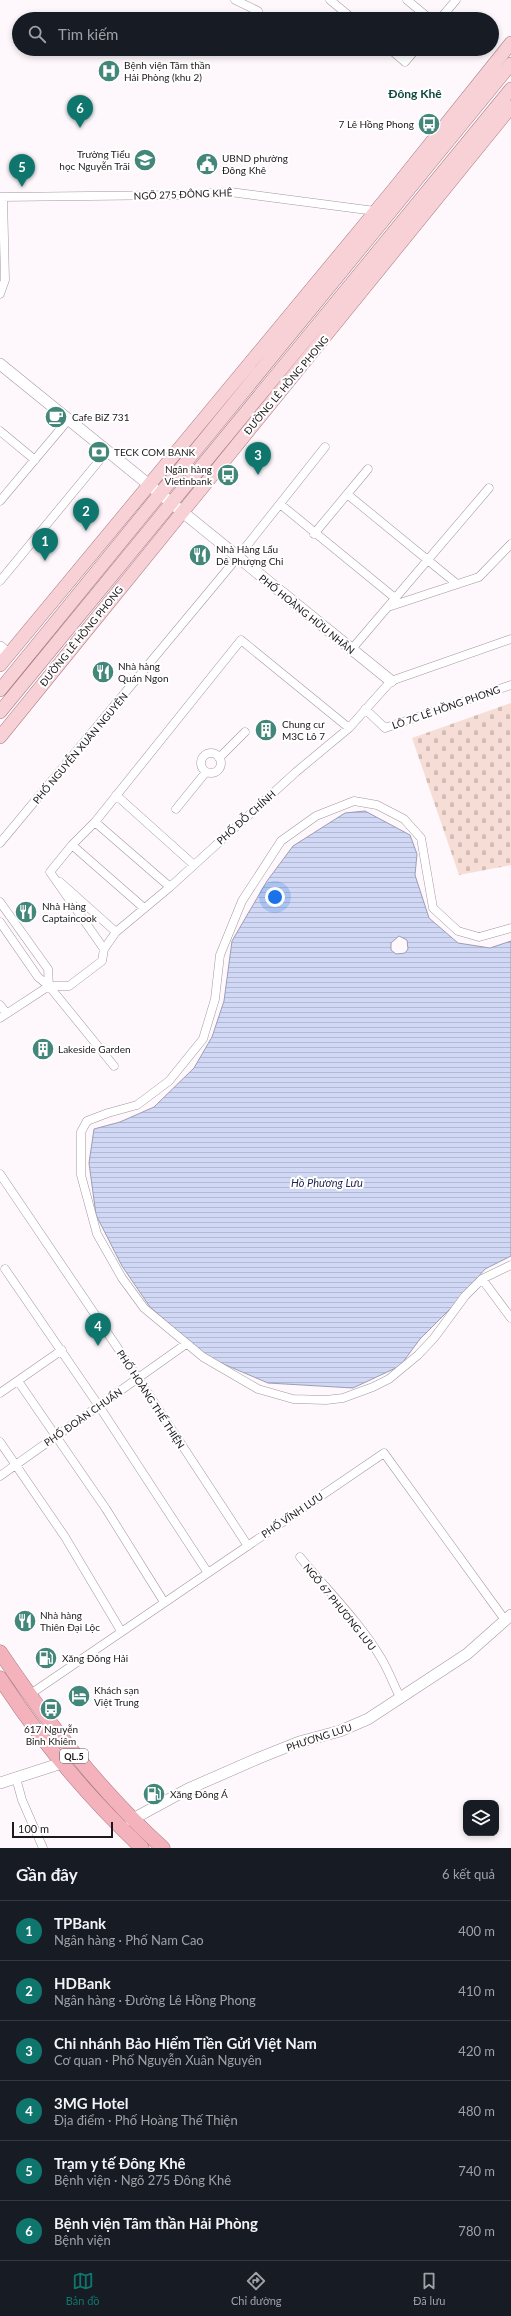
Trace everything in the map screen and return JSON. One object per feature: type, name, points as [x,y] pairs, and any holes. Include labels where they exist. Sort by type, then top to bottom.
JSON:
[{"type":"highway","name":"QL.5","points":[[0,1652],[29,1695],[73,1755],[131,1820],[162,1848]]},
{"type":"highway","name":"QL.5","points":[[0,1678],[28,1721],[62,1763],[114,1821],[142,1848]]},
{"type":"main road","points":[[0,665],[4,651],[148,484],[375,211],[511,43]]},
{"type":"main road","points":[[0,690],[511,64]]},
{"type":"main road","name":"ĐƯỜNG LÊ HỒNG PHONG","points":[[0,712],[170,502],[511,89]]},
{"type":"main road","name":"ĐƯỜNG LÊ HỒNG PHONG","points":[[0,737],[511,107]]},
{"type":"street","points":[[235,0],[258,11]]},
{"type":"street","points":[[330,0],[345,12]]},
{"type":"street","points":[[407,0],[422,12]]},
{"type":"street","points":[[446,12],[456,0]]},
{"type":"street","points":[[398,56],[405,62],[410,56]]},
{"type":"street","name":"NGÕ 275 ĐÔNG KHÊ","points":[[2,197],[177,195],[230,192],[375,211]]},
{"type":"street","points":[[0,294],[5,280],[2,197]]},
{"type":"street","points":[[375,211],[384,220]]},
{"type":"street","name":"PHỐ HOÀNG HỮU NHÂN","points":[[0,364],[108,450],[237,558],[297,604],[351,650],[391,681]]},
{"type":"street","points":[[1,497],[35,460],[69,419]]},
{"type":"street","points":[[0,432],[35,460]]},
{"type":"street","name":"PHỐ NGUYỄN XUÂN NGUYÊN","points":[[0,844],[237,558],[325,447]]},
{"type":"street","points":[[0,581],[108,450]]},
{"type":"street","points":[[314,534],[368,469]]},
{"type":"street","points":[[351,650],[489,488]]},
{"type":"street","points":[[347,494],[457,584]]},
{"type":"street","points":[[280,504],[314,534],[395,598]]},
{"type":"street","points":[[388,608],[479,577],[511,544]]},
{"type":"street","name":"PHỐ ĐỖ CHÍNH","points":[[49,986],[69,986],[102,961],[104,949],[116,932],[170,887],[296,772],[350,728],[391,681],[511,639]]},
{"type":"street","points":[[50,872],[94,822],[241,640],[350,728]]},
{"type":"street","name":"LÔ 7C LÊ HỒNG PHONG","points":[[365,709],[385,728],[511,685]]},
{"type":"street","points":[[219,758],[246,732]]},
{"type":"street","points":[[214,754],[219,758],[220,764],[218,770],[212,773],[206,772],[201,764],[205,755],[214,754]]},
{"type":"street","points":[[176,808],[206,772]]},
{"type":"street","points":[[116,795],[194,865]]},
{"type":"street","points":[[511,928],[479,937],[458,931],[434,908],[422,838],[404,819],[377,805],[354,801],[316,816],[281,841],[242,901],[220,955],[215,999],[203,1038],[169,1081],[150,1096],[137,1105],[108,1113],[87,1121],[81,1132],[81,1175],[97,1234],[122,1278],[144,1308],[202,1357],[258,1389],[277,1396],[311,1400],[343,1398],[373,1387],[389,1378],[418,1355],[465,1296],[482,1279],[511,1265]]},
{"type":"street","points":[[94,822],[170,887]]},
{"type":"street","points":[[72,846],[144,908]]},
{"type":"street","points":[[50,872],[116,932]]},
{"type":"street","points":[[50,872],[104,949]]},
{"type":"street","points":[[0,902],[48,969],[49,986]]},
{"type":"street","points":[[0,922],[38,977],[49,986],[114,1066]]},
{"type":"street","points":[[0,1005],[3,1015],[49,986]]},
{"type":"street","name":"PHỐ HOÀNG THẾ THIỆN","points":[[0,1174],[138,1378],[248,1546]]},
{"type":"street","points":[[5,1269],[62,1350],[208,1573]]},
{"type":"street","points":[[482,1279],[511,1318]]},
{"type":"street","name":"PHỐ ĐOÀN CHUẨN","points":[[0,1476],[186,1344]]},
{"type":"street","points":[[0,1393],[62,1350]]},
{"type":"street","points":[[18,1381],[55,1437],[106,1509],[164,1602]]},
{"type":"street","points":[[0,1442],[65,1537],[122,1632]]},
{"type":"street","name":"PHỐ VĨNH LƯU","points":[[29,1695],[384,1453],[508,1618]]},
{"type":"street","name":"NGÕ 67 PHƯƠNG LƯU","points":[[300,1557],[361,1630],[381,1658],[401,1699]]},
{"type":"street","name":"PHƯƠNG LƯU","points":[[131,1820],[188,1789],[299,1742],[340,1731],[368,1719],[401,1699],[467,1654],[508,1618]]},
{"type":"street","points":[[0,1783],[62,1763]]},
{"type":"street","points":[[16,1778],[22,1800],[43,1848]]},
{"type":"green space","points":[[511,703],[511,865],[459,875],[412,738]]},
{"type":"water","name":"Hồ Phương Lưu","points":[[365,811],[410,835],[417,854],[415,875],[429,918],[458,943],[490,948],[511,941],[511,1256],[485,1269],[454,1305],[420,1339],[400,1366],[353,1388],[268,1383],[207,1357],[150,1307],[122,1266],[96,1215],[89,1163],[94,1129],[120,1122],[154,1107],[194,1068],[212,1037],[224,1001],[232,941],[267,881],[293,846],[345,813]],"holes":[[[399,936],[407,940],[408,949],[405,953],[396,954],[391,950],[391,943]]]},
{"type":"place","name":"Bệnh viện Tâm thần Hải Phòng (khu 2)","points":[[109,71]]},
{"type":"place","name":"7 Lê Hồng Phong","points":[[429,124]]},
{"type":"place","name":"Bệnh viện Tâm thần Hải Phòng","points":[[80,128]]},
{"type":"place","name":"Trường Tiểu học Nguyễn Trãi","points":[[145,160]]},
{"type":"place","name":"UBND phường Đông Khê","points":[[207,164]]},
{"type":"place","name":"Trạm y tế Đông Khê","points":[[22,187]]},
{"type":"place","name":"Cafe BiZ 731","points":[[56,417]]},
{"type":"place","name":"TECK COM BANK","points":[[99,452]]},
{"type":"place","name":"Ngân hàng Vietinbank","points":[[228,475]]},
{"type":"place","name":"Chi nhánh Bảo Hiểm Tiền Gửi Việt Nam","points":[[258,475]]},
{"type":"place","name":"HDBank","points":[[86,531]]},
{"type":"place","name":"Nhà Hàng Lẩu Dê Phượng Chi","points":[[200,555]]},
{"type":"place","name":"TPBank","points":[[45,561]]},
{"type":"place","name":"Nhà hàng Quán Ngon","points":[[103,672]]},
{"type":"place","name":"Chung cư M3C Lô 7","points":[[266,730]]},
{"type":"place","name":"Nhà Hàng Captaincook","points":[[26,912]]},
{"type":"place","name":"Lakeside Garden","points":[[43,1049]]},
{"type":"place","name":"3MG Hotel","points":[[98,1346]]},
{"type":"place","name":"Nhà hàng Thiên Đại Lộc","points":[[25,1621]]},
{"type":"place","name":"Xăng Đông Hải","points":[[46,1658]]},
{"type":"place","name":"Khách sạn Việt Trung","points":[[79,1696]]},
{"type":"place","name":"617 Nguyễn Bỉnh Khiêm","points":[[51,1709]]},
{"type":"place","name":"Xăng Đông Á","points":[[154,1794]]},
{"type":"district","name":"Đông Khê","points":[[415,93]]}]
